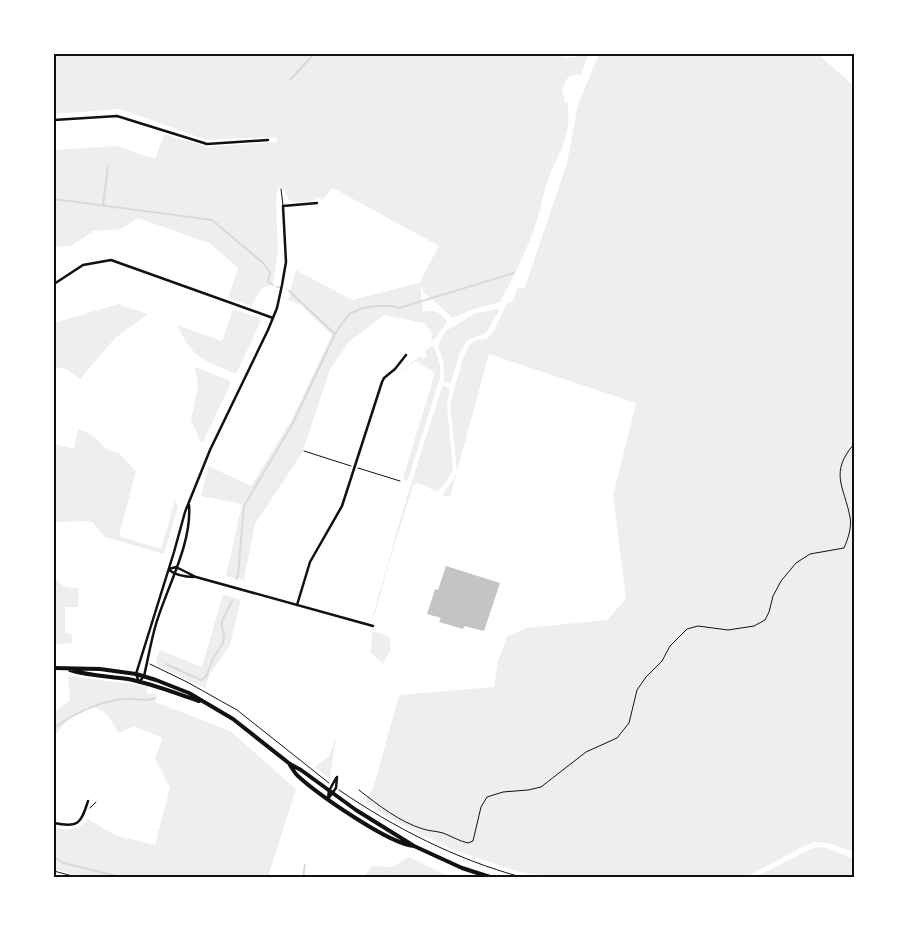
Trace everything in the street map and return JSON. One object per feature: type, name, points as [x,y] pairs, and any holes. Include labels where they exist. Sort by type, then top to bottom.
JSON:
[{"type":"main road","points":[[54,668],[100,669],[136,674],[189,693],[233,719],[290,764],[302,770],[356,810],[414,846],[462,868],[490,877]]},
{"type":"main road","points":[[66,669],[79,673],[139,682],[205,703]]},
{"type":"main road","points":[[290,764],[297,776],[328,799],[396,841],[414,846]]},
{"type":"street","points":[[54,120],[117,116],[207,144],[268,140]]},
{"type":"street","points":[[189,503],[190,514],[186,533],[156,624],[144,676],[139,682],[136,674],[169,569],[184,512],[210,450],[273,318],[286,262],[283,206],[317,203]]},
{"type":"street","points":[[54,284],[83,265],[110,260],[273,318]]},
{"type":"street","points":[[298,605],[310,562],[342,506],[382,382],[406,355]]},
{"type":"street","points":[[169,569],[176,567],[196,577],[373,626]]},
{"type":"street","points":[[169,569],[174,574],[196,577]]},
{"type":"street","points":[[337,777],[334,794],[328,799],[329,790],[337,777]]},
{"type":"street","points":[[54,823],[67,826],[76,824],[82,818],[88,801]]},
{"type":"lane","points":[[281,189],[283,206]]},
{"type":"path","points":[[359,790],[392,814],[409,823],[424,829],[442,832],[463,842],[473,841],[481,807],[487,797],[503,792],[541,787],[586,752],[617,738],[630,723],[637,690],[646,677],[662,662],[670,646],[686,629],[698,626],[728,630],[754,626],[764,620],[781,581],[796,563],[810,554],[844,548],[848,537],[850,519],[842,491],[840,471],[843,458],[854,444]]},
{"type":"path","points":[[147,663],[187,682],[237,710],[332,785]]},
{"type":"path","points":[[336,788],[388,822],[441,849],[496,870],[521,877]]},
{"type":"path","points":[[54,871],[76,877]]},
{"type":"shaded area","points":[[54,54],[557,54],[564,58],[588,55],[581,75],[577,74],[568,77],[562,89],[565,102],[568,103],[566,135],[548,180],[536,223],[510,284],[500,302],[471,310],[453,318],[424,292],[420,285],[423,312],[437,312],[447,322],[435,339],[431,341],[432,333],[424,323],[384,315],[349,342],[330,369],[302,453],[255,524],[244,580],[226,576],[242,504],[201,496],[208,466],[251,486],[291,421],[332,335],[301,305],[288,300],[296,270],[352,300],[419,283],[439,246],[333,188],[322,200],[319,197],[308,201],[294,202],[288,198],[282,187],[278,187],[276,199],[278,251],[273,284],[262,288],[251,306],[228,298],[238,268],[211,244],[138,218],[121,229],[93,231],[71,246],[54,247],[54,150],[117,146],[155,159],[164,134],[208,147],[277,142],[276,137],[207,140],[120,109],[54,114]]},
{"type":"shaded area","points":[[599,54],[818,54],[854,86],[854,852],[829,843],[814,842],[746,877],[551,877],[519,872],[452,849],[389,818],[365,802],[374,786],[399,695],[494,687],[498,661],[507,637],[526,628],[607,620],[626,599],[613,495],[636,403],[489,354],[450,497],[444,496],[443,493],[454,479],[457,471],[450,405],[462,361],[469,345],[476,340],[486,339],[493,333],[506,305],[513,301],[517,289],[525,287],[567,163],[578,105]]},
{"type":"shaded area","points":[[118,304],[148,314],[115,338],[80,379],[66,369],[54,367],[54,323]]},
{"type":"shaded area","points":[[233,309],[259,318],[260,323],[236,374],[200,357],[188,345],[177,325],[222,341]]},
{"type":"shaded area","points":[[498,309],[499,311],[486,333],[468,340],[460,352],[451,383],[444,382],[444,364],[438,346],[442,336],[446,331],[474,314]]},
{"type":"shaded area","points":[[433,345],[440,365],[440,378],[408,480],[406,481],[403,478],[435,373],[416,361],[388,381],[420,356],[423,359],[427,356],[425,351]]},
{"type":"shaded area","points":[[195,367],[228,380],[231,383],[204,440],[201,442],[191,420],[198,386]]},
{"type":"shaded area","points":[[442,387],[450,388],[447,405],[453,469],[438,492],[417,483],[413,486],[389,562],[375,615],[373,615],[405,503]]},
{"type":"shaded area","points":[[78,429],[93,436],[108,450],[118,452],[136,471],[119,536],[161,549],[175,501],[178,507],[164,554],[105,537],[91,521],[54,522],[54,444],[74,449]]},
{"type":"shaded area","points":[[54,577],[63,586],[79,589],[78,607],[65,607],[65,633],[71,634],[73,643],[54,645],[54,615],[56,610]]},
{"type":"shaded area","points":[[223,594],[241,600],[230,645],[210,674],[205,688],[158,666],[156,660],[160,650],[202,667]]},
{"type":"shaded area","points":[[372,632],[389,637],[391,649],[383,664],[371,653]]},
{"type":"shaded area","points":[[68,676],[148,686],[147,693],[158,695],[155,702],[230,731],[296,789],[268,877],[83,877],[54,869],[54,827],[64,829],[77,828],[88,819],[117,836],[155,845],[170,788],[155,758],[163,738],[134,726],[119,733],[108,716],[90,706],[71,716],[54,736],[54,712],[70,701]]},
{"type":"shaded area","points":[[336,737],[330,779],[315,767],[329,756]]},
{"type":"shaded area","points":[[818,847],[827,848],[854,859],[854,877],[755,877],[810,849]]},
{"type":"shaded area","points":[[409,857],[450,877],[364,877],[372,866],[392,867]]},
{"type":"building","points":[[446,566],[500,583],[484,631],[464,626],[463,629],[439,622],[441,618],[427,614],[435,589],[438,590]]},
{"type":"waterway","points":[[290,80],[314,54]]},
{"type":"waterway","points":[[103,206],[108,166]]},
{"type":"waterway","points":[[54,199],[212,220],[263,263],[270,272],[268,282],[273,285]]},
{"type":"waterway","points":[[335,334],[349,314],[363,308],[377,306],[399,308],[514,273]]},
{"type":"waterway","points":[[236,579],[238,575],[244,506],[293,423],[335,334],[289,291]]},
{"type":"waterway","points":[[166,664],[201,680],[206,677],[213,658],[223,643],[222,621],[232,601]]},
{"type":"waterway","points":[[54,728],[70,717],[106,702],[155,698]]},
{"type":"waterway","points":[[54,857],[63,863],[121,877]]},
{"type":"waterway","points":[[303,877],[305,865]]}]
